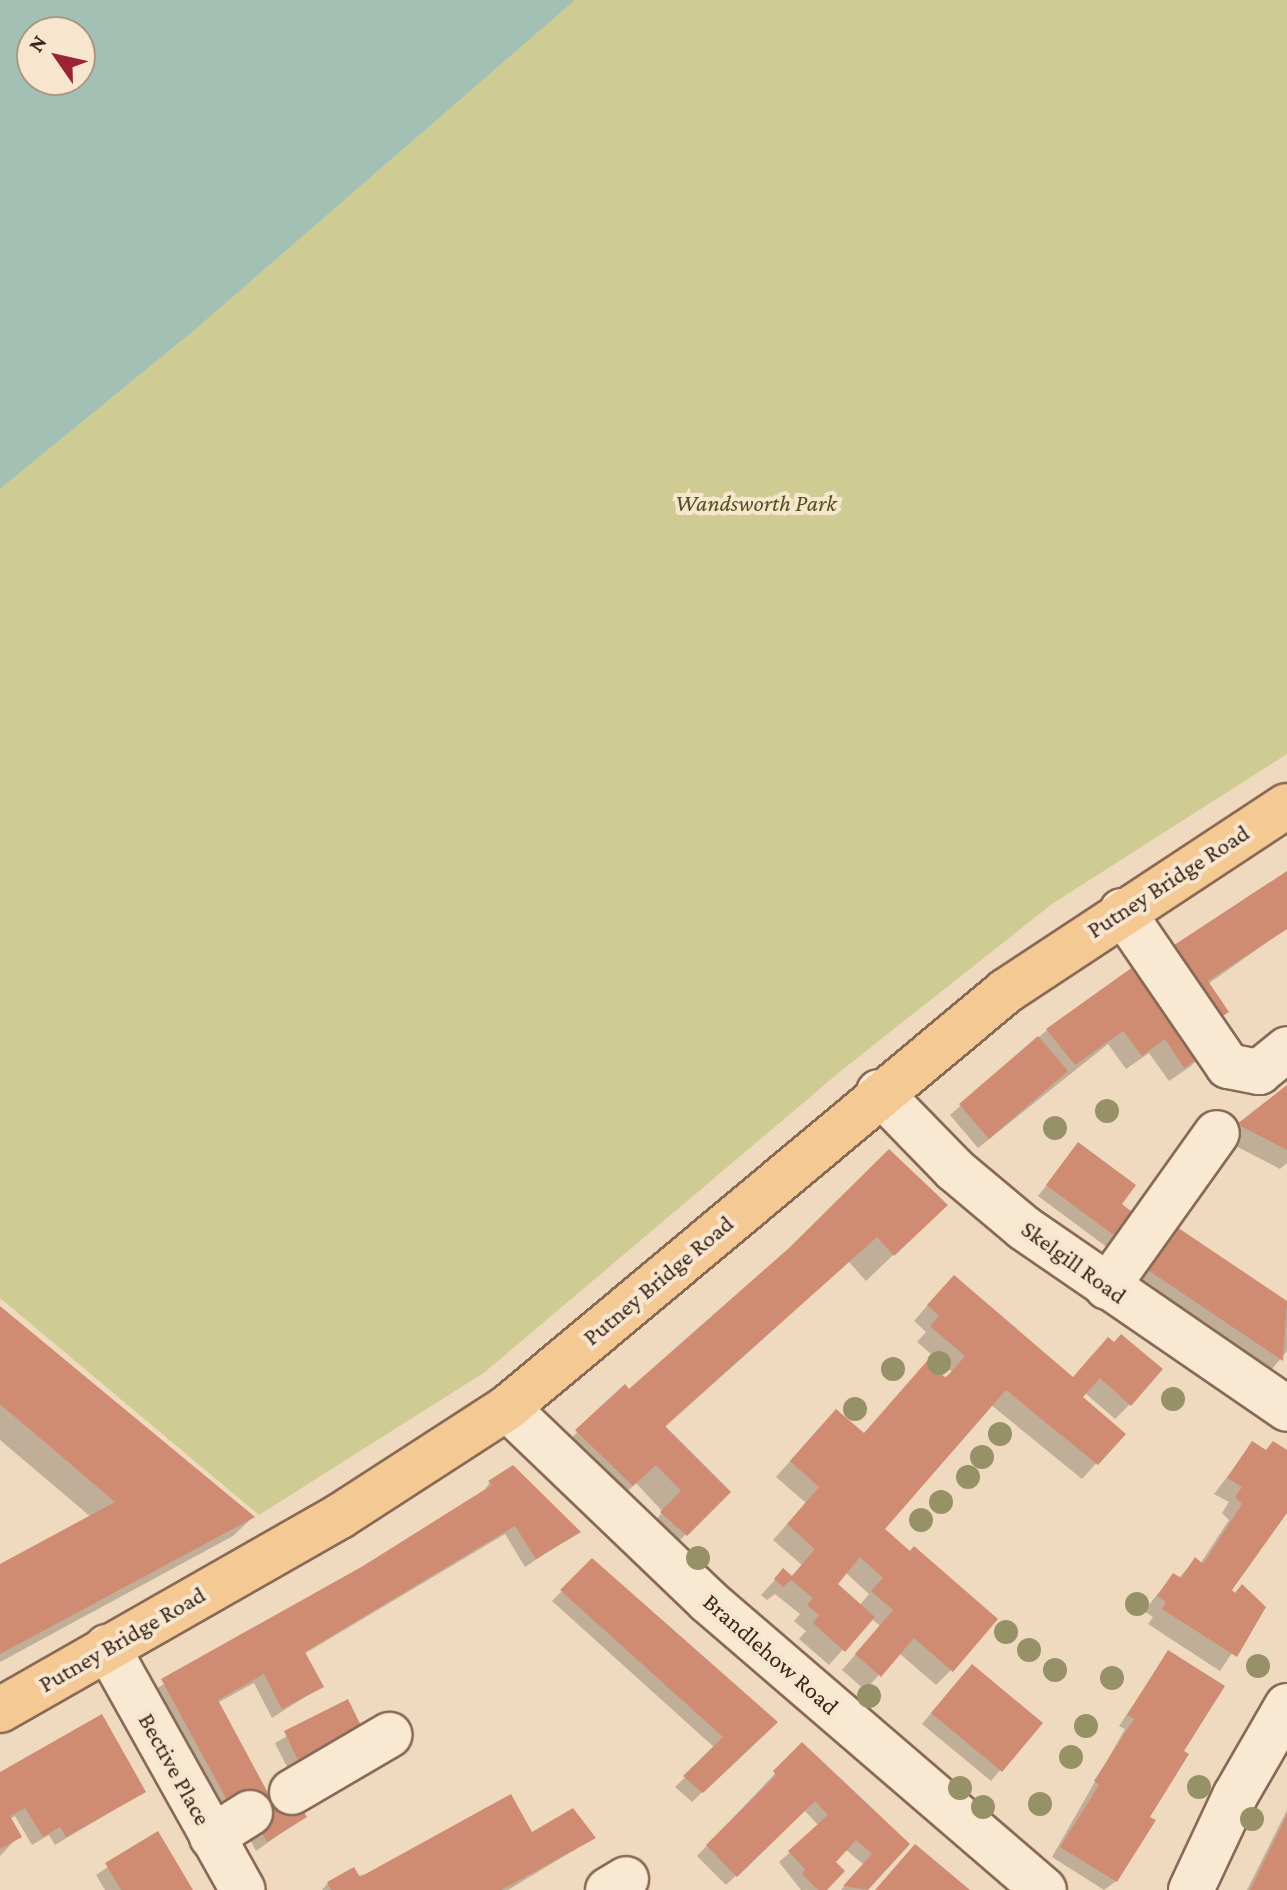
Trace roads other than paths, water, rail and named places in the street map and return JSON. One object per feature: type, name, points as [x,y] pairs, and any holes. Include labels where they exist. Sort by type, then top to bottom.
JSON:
[{"type":"main road","name":"Putney Bridge Road","points":[[0,1710],[340,1516],[507,1408],[879,1092],[1006,991],[1122,911],[1287,806]]},
{"type":"street","points":[[1122,911],[1228,1066],[1259,1072],[1287,1049]]},
{"type":"street","name":"Skelgill Road","points":[[879,1092],[978,1189],[1107,1287],[1287,1409]]},
{"type":"street","points":[[1107,1287],[1217,1133]]},
{"type":"street","name":"Brandlehow Road","points":[[507,1408],[708,1601],[1044,1890]]},
{"type":"street","name":"Bective Place","points":[[107,1647],[243,1890]]},
{"type":"street","points":[[1191,1890],[1235,1796],[1287,1706]]},
{"type":"street","points":[[292,1792],[389,1735]]},
{"type":"street","points":[[212,1837],[250,1813]]},
{"type":"park label","name":"Wandsworth Park","points":[[756,503]]}]
